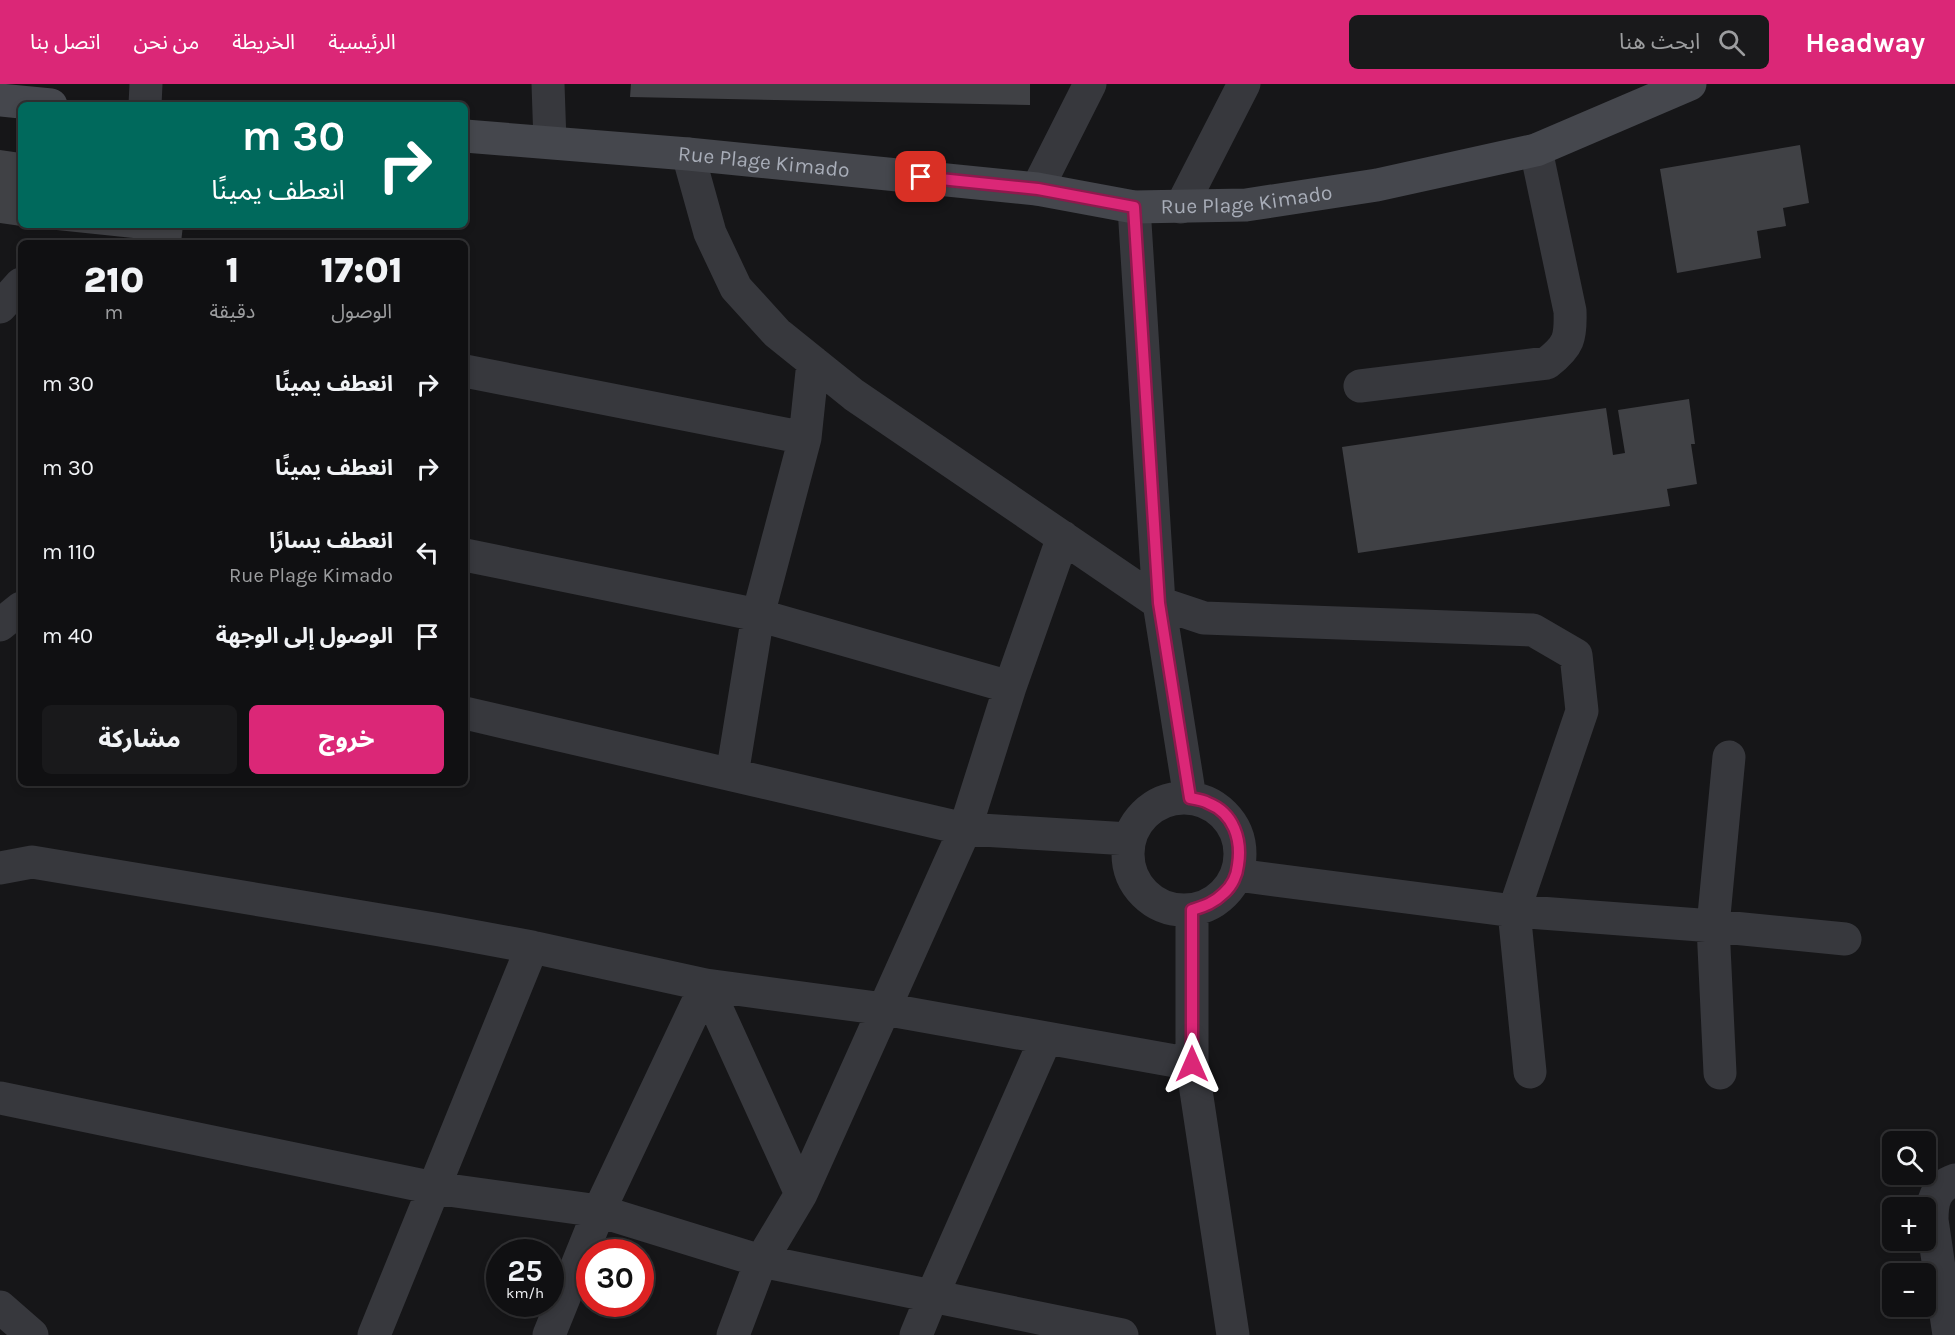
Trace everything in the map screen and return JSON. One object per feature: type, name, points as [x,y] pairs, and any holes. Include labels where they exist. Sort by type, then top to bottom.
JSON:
[{"type":"street","points":[[145,102],[146,84]]},
{"type":"street","points":[[548,84],[550,142]]},
{"type":"street","points":[[1038,189],[1090,84]]},
{"type":"street","points":[[1181,207],[1244,84]]},
{"type":"street","name":"Rue Plage Kimado","points":[[468,136],[688,154],[1038,189],[1134,207],[1246,206],[1377,185],[1536,150],[1690,84]]},
{"type":"street","points":[[0,100],[20,102]]},
{"type":"street","points":[[1360,386],[1547,363],[1560,353],[1571,334],[1570,311],[1536,150]]},
{"type":"street","points":[[688,154],[710,233],[736,288],[777,333],[854,395],[1159,603],[1204,618],[1533,630],[1576,656],[1582,711],[1514,911],[1530,1072]]},
{"type":"street","points":[[1134,207],[1159,603],[1190,798]]},
{"type":"street","points":[[0,307],[18,287]]},
{"type":"street","points":[[732,775],[758,615],[805,438],[813,362]]},
{"type":"street","points":[[468,372],[805,438]]},
{"type":"street","points":[[733,1335],[761,1261],[801,1194],[965,829],[1010,687],[1063,537]]},
{"type":"street","points":[[468,556],[758,615],[1010,687]]},
{"type":"street","points":[[468,714],[965,829],[1129,839]]},
{"type":"street","points":[[1719,1073],[1713,926],[1729,757]]},
{"type":"street","points":[[1190,798],[1209,803],[1225,814],[1236,831],[1241,850],[1237,875],[1227,892],[1211,904],[1192,910],[1172,909],[1154,902],[1136,885],[1129,866],[1129,839],[1137,821],[1151,808],[1169,799],[1190,798]]},
{"type":"street","points":[[0,868],[32,862],[441,930],[532,947],[706,985],[884,1009],[1192,1064]]},
{"type":"street","points":[[1237,875],[1514,911],[1713,926],[1845,939]]},
{"type":"street","points":[[1192,910],[1192,1064],[1233,1335]]},
{"type":"street","points":[[374,1335],[532,947]]},
{"type":"street","points":[[706,985],[801,1194]]},
{"type":"street","points":[[549,1335],[600,1211],[706,985]]},
{"type":"street","points":[[916,1335],[1046,1038]]},
{"type":"street","points":[[0,1098],[434,1188],[600,1211],[761,1261],[1110,1334]]},
{"type":"street","points":[[1949,1335],[1949,1293],[1932,1220],[1932,1204],[1934,1195],[1942,1187],[1955,1180]]},
{"type":"street","points":[[0,1307],[32,1335]]},
{"type":"building","points":[[631,84],[1030,84],[1030,105],[630,97]]},
{"type":"building","points":[[1800,145],[1809,203],[1783,208],[1786,226],[1757,231],[1761,258],[1677,273],[1660,169]]},
{"type":"building","points":[[0,150],[18,153],[18,226],[0,223]]},
{"type":"building","points":[[38,228],[183,228],[181,240],[152,240]]},
{"type":"building","points":[[1689,399],[1695,444],[1691,444],[1697,484],[1667,489],[1670,506],[1358,553],[1342,447],[1606,408],[1613,455],[1625,453],[1618,410]]},
{"type":"route","points":[[921,177],[1038,189],[1134,207],[1159,603],[1190,798],[1209,803],[1225,814],[1236,831],[1241,850],[1237,875],[1227,892],[1211,904],[1192,910],[1192,1064]]}]
